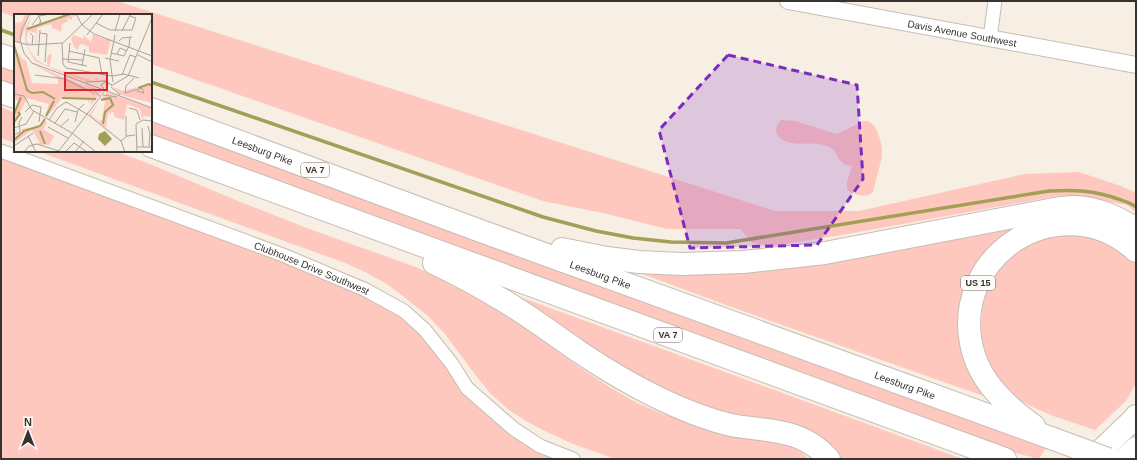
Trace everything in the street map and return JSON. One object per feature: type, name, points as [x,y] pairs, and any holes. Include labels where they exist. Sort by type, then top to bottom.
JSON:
[{"type":"highway","points":[[1,55],[14,60]]},
{"type":"highway","points":[[1,92],[14,97]]},
{"type":"highway","name":"Leesburg Pike","points":[[152,109],[478,230],[1051,438]]},
{"type":"highway","name":"VA 7","points":[[152,146],[1005,459]]},
{"type":"highway","points":[[478,230],[607,258],[639,262],[709,264],[774,259],[824,253],[1062,208],[1075,207],[1105,212],[1136,229]]},
{"type":"highway","points":[[331,212],[479,286],[507,302],[582,354],[627,382],[655,397],[709,420],[787,433],[807,441],[824,453],[828,459]]},
{"type":"highway","name":"US 15","points":[[1108,459],[1051,438],[1003,401],[991,386],[974,356],[971,344],[970,316],[976,286],[992,260],[1009,244],[1026,234],[1056,225],[1083,225],[1098,228],[1114,235],[1136,251]]},
{"type":"highway","points":[[1092,459],[1135,417]]},
{"type":"highway","points":[[1124,459],[1136,448]]},
{"type":"street","name":"Davis Avenue Southwest","points":[[788,1],[1136,65]]},
{"type":"street","points":[[990,38],[994,1]]},
{"type":"street","name":"Clubhouse Drive Southwest","points":[[1,151],[283,255],[366,290],[404,311],[424,330],[452,364],[467,388],[514,429],[540,446],[574,459]]},
{"type":"highlighted area","points":[[728,55],[857,85],[863,179],[817,245],[690,248],[659,130]]},
{"type":"shaded area","points":[[1,1],[117,1],[775,211],[859,211],[1025,174],[1079,172],[1121,186],[1136,193],[1136,212],[1127,205],[1093,199],[1057,196],[842,235],[772,246],[752,243],[740,229],[667,229],[603,213],[543,201],[152,64],[152,14],[14,14],[14,17],[1,12]]},
{"type":"shaded area","points":[[1,63],[14,68],[14,88],[1,83]]},
{"type":"shaded area","points":[[1,107],[14,113],[14,143],[1,138]]},
{"type":"shaded area","points":[[152,117],[1047,446],[1039,459],[1016,453],[635,316],[152,138]]},
{"type":"shaded area","points":[[781,120],[795,121],[837,134],[863,121],[868,121],[874,125],[882,147],[882,157],[873,192],[863,196],[847,190],[847,182],[852,166],[841,162],[832,148],[820,144],[797,144],[787,142],[780,138],[776,132],[776,128]]},
{"type":"shaded area","points":[[40,152],[118,152],[312,230],[413,266],[446,280],[512,317],[579,367],[637,403],[663,414],[702,426],[787,444],[800,451],[809,459],[615,459],[573,444],[526,421],[509,410],[491,394],[445,334],[428,316],[387,284],[345,263]]},
{"type":"shaded area","points":[[1,154],[366,290],[425,330],[452,364],[514,429],[573,459],[1,459]]},
{"type":"shaded area","points":[[1015,224],[1019,231],[970,294],[992,399],[734,308],[605,260],[648,266]]},
{"type":"shaded area","points":[[1055,232],[1095,236],[1136,259],[1136,383],[1126,401],[1095,430],[1053,416],[1028,405],[1011,394],[995,378],[982,344],[981,324],[987,285],[1007,256]]},
{"type":"shaded area","points":[[509,293],[963,459],[838,459],[752,421],[658,394]]},
{"type":"waterway","points":[[1,30],[14,35]]},
{"type":"waterway","points":[[152,82],[543,217],[596,231],[633,238],[671,242],[726,243],[1049,191],[1092,192],[1130,203],[1136,207]]}]
